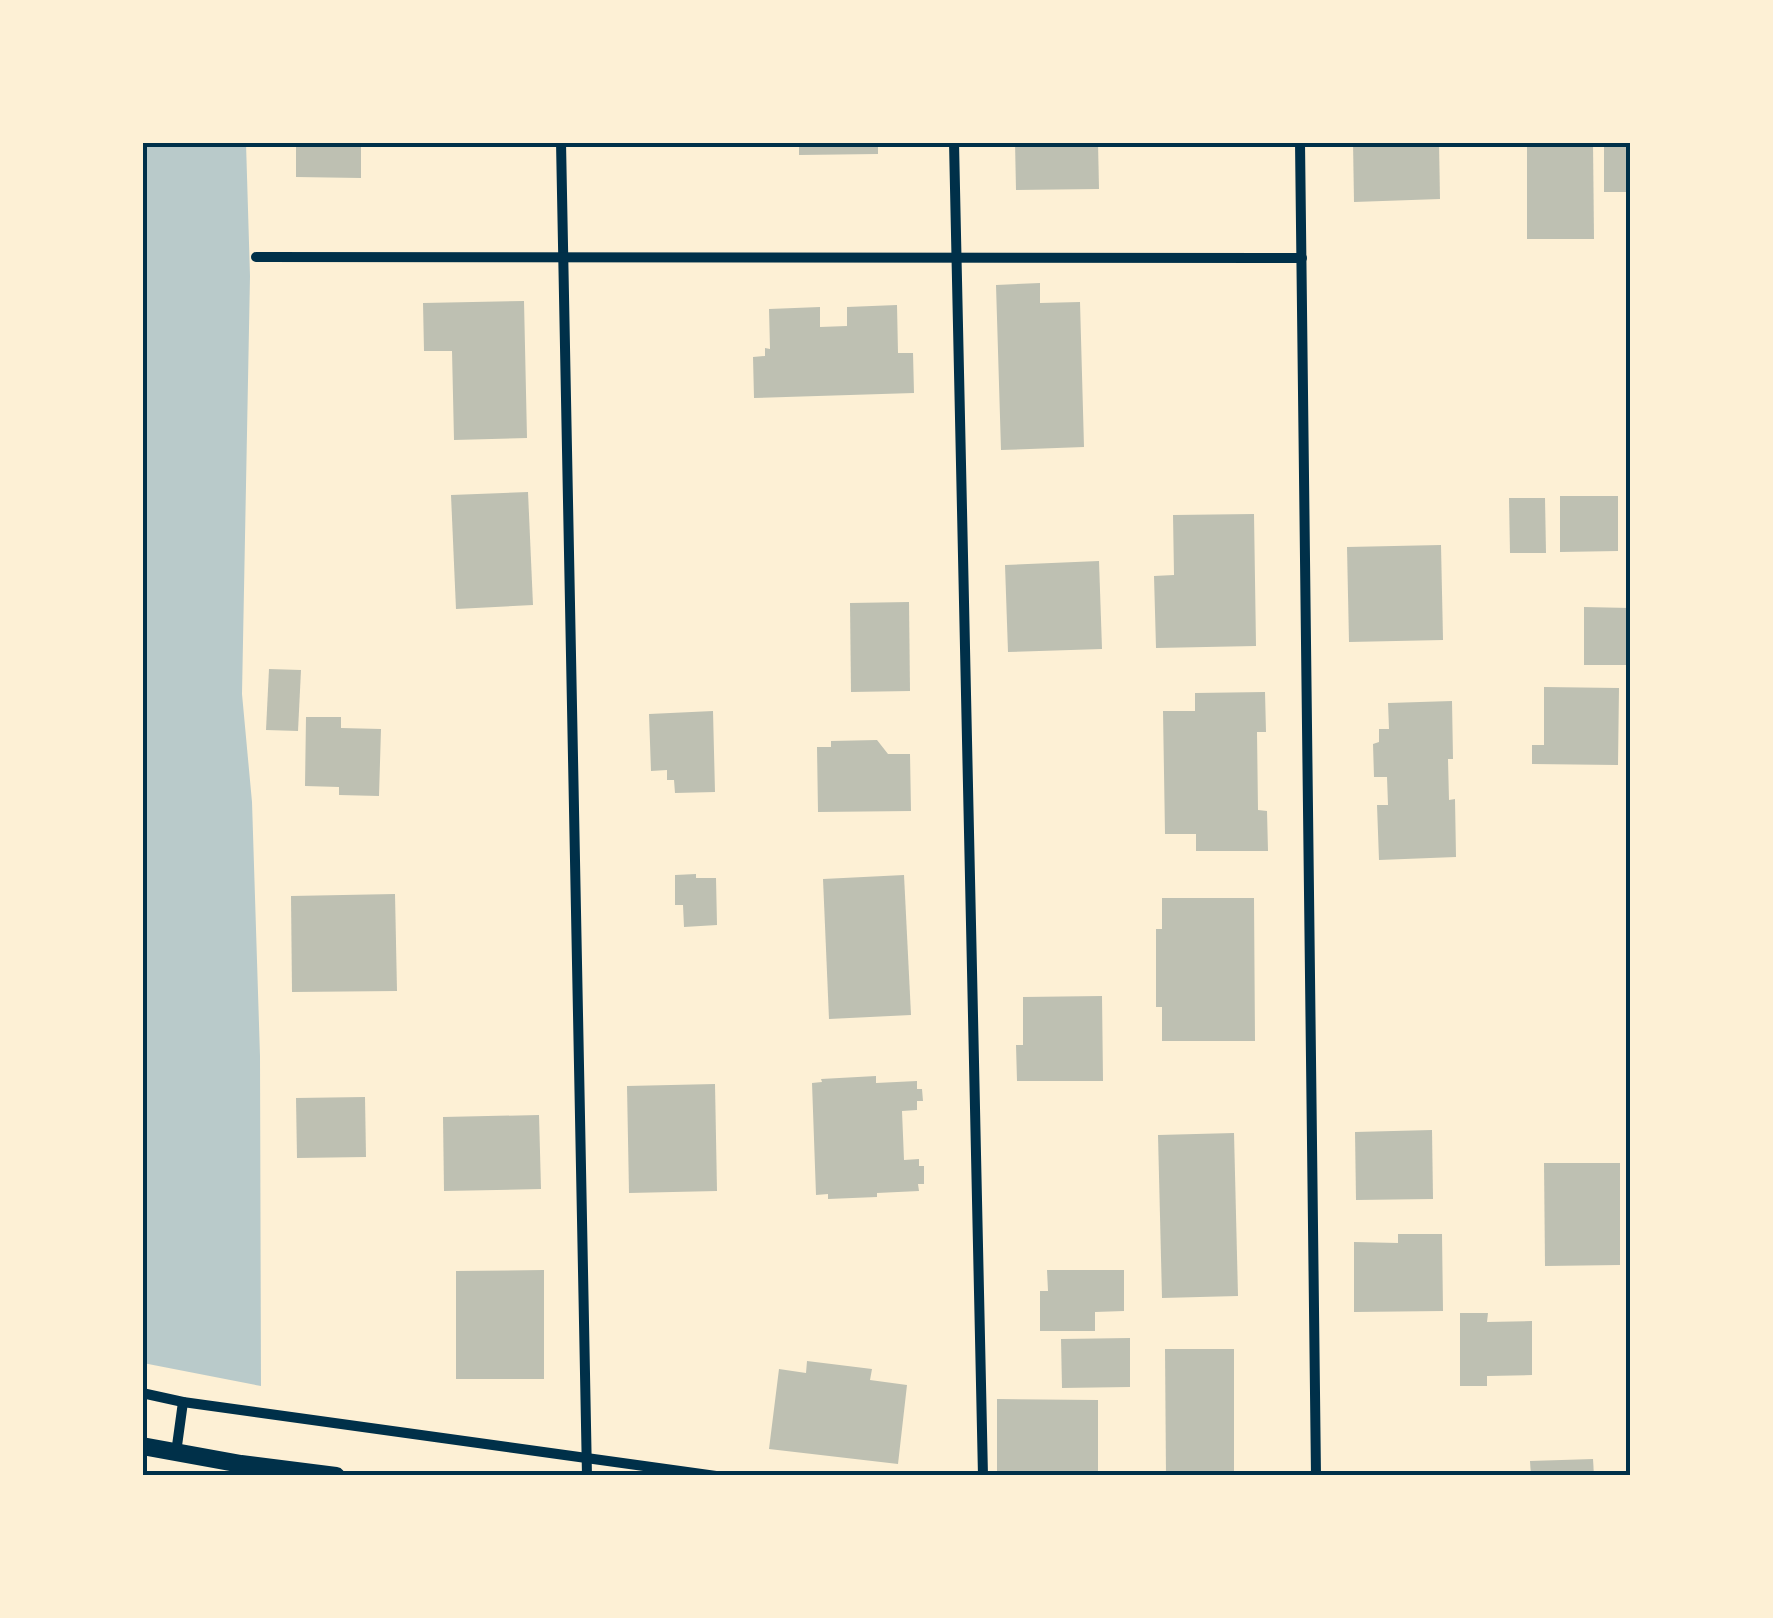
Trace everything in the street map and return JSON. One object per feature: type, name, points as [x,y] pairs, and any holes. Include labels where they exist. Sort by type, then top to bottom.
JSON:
[{"type":"street","points":[[562,142],[587,1476]]},
{"type":"street","points":[[954,142],[983,1476]]},
{"type":"street","points":[[1300,142],[1316,1476]]},
{"type":"street","points":[[256,257],[1302,258]]},
{"type":"street","points":[[142,1393],[182,1402],[716,1476]]},
{"type":"street","points":[[176,1453],[182,1402]]},
{"type":"street","points":[[142,1446],[336,1476]]},
{"type":"shaded area","points":[[142,143],[246,143],[250,276],[242,694],[252,802],[260,1056],[261,1386],[143,1363]]},
{"type":"building","points":[[296,142],[361,142],[361,178],[296,177]]},
{"type":"building","points":[[799,142],[878,142],[878,154],[799,155]]},
{"type":"building","points":[[1015,142],[1098,142],[1099,189],[1016,190]]},
{"type":"building","points":[[1353,142],[1439,142],[1440,199],[1354,202]]},
{"type":"building","points":[[1527,142],[1593,142],[1594,239],[1527,239]]},
{"type":"building","points":[[1604,142],[1630,142],[1630,192],[1604,192]]},
{"type":"building","points":[[1040,283],[1040,303],[1080,302],[1084,447],[1001,450],[996,285]]},
{"type":"building","points":[[524,301],[527,438],[454,440],[452,351],[424,351],[423,303]]},
{"type":"building","points":[[897,305],[898,353],[913,353],[914,393],[754,398],[753,357],[765,356],[765,348],[770,349],[769,309],[820,307],[820,327],[847,326],[847,307]]},
{"type":"building","points":[[528,492],[533,605],[456,609],[451,495]]},
{"type":"building","points":[[1560,496],[1618,496],[1618,551],[1560,552]]},
{"type":"building","points":[[1509,498],[1545,498],[1546,553],[1510,553]]},
{"type":"building","points":[[1254,514],[1256,646],[1156,648],[1154,576],[1174,575],[1173,515]]},
{"type":"building","points":[[1441,545],[1443,640],[1349,642],[1347,547]]},
{"type":"building","points":[[1099,561],[1102,649],[1008,652],[1005,565]]},
{"type":"building","points":[[909,602],[910,691],[851,692],[850,603]]},
{"type":"building","points":[[1584,607],[1630,608],[1630,665],[1584,665]]},
{"type":"building","points":[[269,669],[301,670],[298,731],[266,730]]},
{"type":"building","points":[[1544,687],[1619,688],[1618,765],[1532,764],[1532,745],[1544,745]]},
{"type":"building","points":[[1265,692],[1266,732],[1257,732],[1258,810],[1267,811],[1268,851],[1196,851],[1196,834],[1165,834],[1163,711],[1195,711],[1195,693]]},
{"type":"building","points":[[1452,701],[1449,800],[1455,799],[1456,857],[1379,860],[1377,805],[1388,805],[1387,777],[1374,777],[1373,744],[1379,742],[1379,729],[1389,729],[1388,703]]},
{"type":"building","points":[[713,711],[715,792],[675,793],[674,780],[667,780],[667,770],[651,771],[649,714]]},
{"type":"building","points":[[306,717],[341,717],[341,728],[381,729],[379,796],[339,795],[339,787],[305,786]]},
{"type":"building","points":[[877,740],[888,754],[910,754],[911,811],[818,812],[817,747],[831,747],[831,741]]},
{"type":"building","points":[[696,874],[696,878],[716,878],[717,925],[684,927],[683,905],[675,905],[675,875]]},
{"type":"building","points":[[904,875],[911,1015],[829,1019],[823,879]]},
{"type":"building","points":[[395,894],[397,991],[292,992],[291,896]]},
{"type":"building","points":[[1162,898],[1254,898],[1255,1041],[1162,1041],[1162,1007],[1156,1007],[1156,929],[1162,929]]},
{"type":"building","points":[[1102,996],[1103,1081],[1017,1081],[1016,1045],[1023,1045],[1023,997]]},
{"type":"building","points":[[876,1076],[876,1083],[917,1081],[917,1089],[922,1089],[923,1101],[917,1101],[917,1110],[902,1111],[904,1160],[919,1159],[919,1166],[924,1166],[924,1184],[918,1184],[919,1191],[877,1193],[877,1197],[828,1199],[828,1194],[816,1195],[812,1083]]},
{"type":"building","points":[[715,1084],[717,1191],[629,1193],[627,1086]]},
{"type":"building","points":[[365,1097],[366,1157],[297,1158],[296,1098]]},
{"type":"building","points":[[539,1115],[541,1189],[444,1191],[443,1117]]},
{"type":"building","points":[[1432,1130],[1433,1199],[1356,1200],[1355,1132]]},
{"type":"building","points":[[1234,1133],[1238,1296],[1162,1298],[1158,1135]]},
{"type":"building","points":[[1544,1163],[1620,1163],[1620,1265],[1545,1266]]},
{"type":"building","points":[[1398,1234],[1442,1234],[1443,1311],[1354,1312],[1354,1242],[1398,1243]]},
{"type":"building","points":[[544,1270],[544,1379],[456,1379],[456,1271]]},
{"type":"building","points":[[1047,1270],[1124,1270],[1124,1311],[1095,1312],[1095,1331],[1040,1331],[1040,1291],[1048,1291]]},
{"type":"building","points":[[1460,1313],[1488,1313],[1487,1322],[1532,1321],[1532,1375],[1487,1376],[1487,1386],[1460,1386]]},
{"type":"building","points":[[1130,1338],[1130,1387],[1062,1388],[1061,1339]]},
{"type":"building","points":[[1165,1349],[1234,1349],[1234,1476],[1166,1476]]},
{"type":"building","points":[[807,1361],[872,1369],[870,1380],[907,1385],[898,1464],[769,1449],[779,1369],[806,1373]]},
{"type":"building","points":[[997,1399],[1098,1400],[1098,1472],[997,1471]]},
{"type":"building","points":[[1593,1459],[1594,1476],[1531,1476],[1530,1461]]}]
